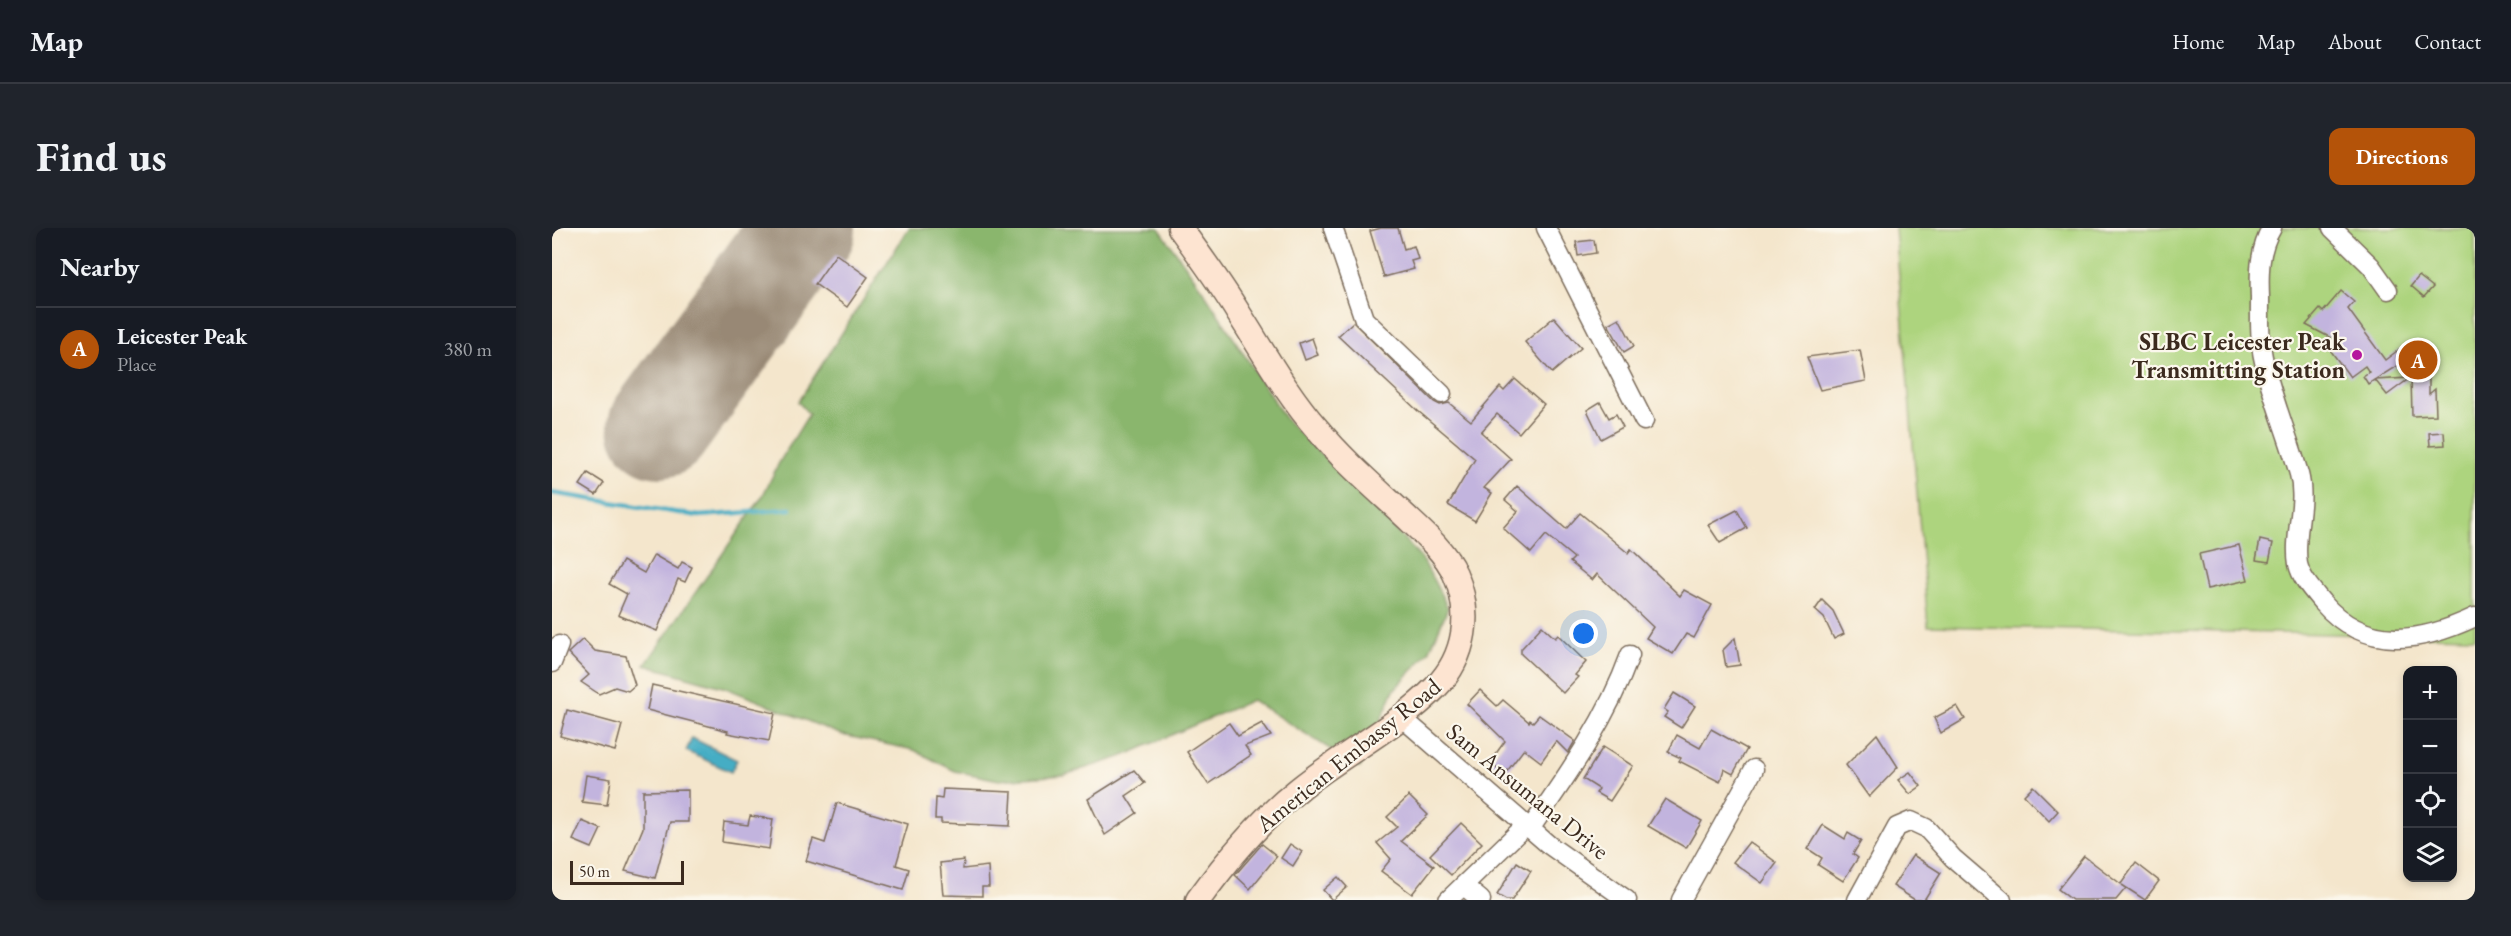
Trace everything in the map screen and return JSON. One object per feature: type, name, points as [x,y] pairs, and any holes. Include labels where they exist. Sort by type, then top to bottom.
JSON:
[{"type":"street","name":"American Embassy Road","points":[[1180,228],[1238,311],[1304,413],[1336,450],[1446,558],[1455,574],[1464,611],[1463,644],[1450,670],[1436,687],[1299,789],[1270,814],[1239,847],[1198,900]]},
{"type":"street","points":[[1333,228],[1364,319],[1442,394]]},
{"type":"street","points":[[1546,228],[1644,422]]},
{"type":"street","points":[[2272,228],[2264,240],[2261,252],[2259,285],[2263,355],[2301,484],[2302,504],[2297,540],[2299,568],[2310,588],[2327,608],[2356,628],[2391,640],[2428,636],[2475,617]]},
{"type":"street","points":[[2332,228],[2371,266],[2388,291]]},
{"type":"street","points":[[552,663],[559,645]]},
{"type":"street","points":[[1448,900],[1528,827],[1579,759],[1620,684],[1630,655]]},
{"type":"street","name":"Sam Ansumana Drive","points":[[1400,716],[1549,845],[1627,900]]},
{"type":"street","points":[[1681,900],[1754,770]]},
{"type":"street","points":[[1857,900],[1897,827],[1911,821],[1926,828],[1953,858],[2002,900]]},
{"type":"street","points":[[1464,886],[1481,900]]},
{"type":"green space","points":[[909,228],[1159,228],[1204,292],[1286,420],[1377,508],[1424,562],[1448,608],[1429,652],[1394,690],[1360,768],[1252,700],[1121,757],[1064,775],[999,780],[955,771],[914,750],[842,735],[726,688],[645,665],[762,497],[780,461],[809,414],[798,402]]},
{"type":"green space","points":[[1895,228],[2475,228],[2475,637],[1928,626]]},
{"type":"water","points":[[692,738],[737,760],[731,772],[686,751]]},
{"type":"building","points":[[1381,228],[1398,228],[1404,249],[1414,246],[1418,259],[1411,261],[1414,269],[1384,277],[1370,231]]},
{"type":"building","points":[[1594,240],[1596,253],[1578,256],[1576,242]]},
{"type":"building","points":[[836,254],[868,277],[847,307],[815,284]]},
{"type":"building","points":[[2419,276],[2433,287],[2424,297],[2411,286]]},
{"type":"building","points":[[2341,291],[2354,302],[2348,309],[2385,360],[2401,348],[2408,359],[2368,384],[2363,376],[2369,372],[2365,366],[2350,377],[2325,343],[2331,338],[2306,325],[2320,309],[2323,312]]},
{"type":"building","points":[[1554,317],[1581,348],[1552,373],[1525,342]]},
{"type":"building","points":[[1619,318],[1634,346],[1624,352],[1608,324]]},
{"type":"building","points":[[1353,322],[1434,402],[1440,405],[1449,403],[1471,421],[1500,387],[1504,391],[1515,379],[1544,404],[1519,433],[1497,414],[1481,432],[1511,459],[1484,488],[1492,493],[1475,521],[1448,505],[1475,459],[1418,411],[1338,336]]},
{"type":"building","points":[[1312,338],[1318,355],[1305,360],[1299,343]]},
{"type":"building","points":[[1860,350],[1866,381],[1820,390],[1807,357]]},
{"type":"building","points":[[2429,377],[2429,394],[2435,389],[2436,415],[2412,416],[2411,378]]},
{"type":"building","points":[[2410,378],[2387,395],[2375,380]]},
{"type":"building","points":[[1600,402],[1609,418],[1616,414],[1623,427],[1601,439],[1587,410]]},
{"type":"building","points":[[2444,432],[2445,445],[2430,446],[2429,433]]},
{"type":"building","points":[[588,473],[604,483],[596,495],[580,485]]},
{"type":"building","points":[[1517,486],[1566,529],[1580,513],[1628,553],[1631,549],[1680,596],[1684,590],[1712,605],[1694,638],[1686,634],[1673,654],[1646,638],[1653,627],[1597,574],[1592,580],[1570,562],[1574,558],[1546,535],[1531,553],[1503,528],[1518,511],[1505,500]]},
{"type":"building","points":[[1737,510],[1747,528],[1720,543],[1708,525]]},
{"type":"building","points":[[2260,540],[2273,543],[2269,562],[2256,560]]},
{"type":"building","points":[[2239,545],[2248,580],[2207,589],[2199,554]]},
{"type":"building","points":[[654,555],[678,569],[682,562],[692,567],[685,582],[678,579],[657,631],[618,615],[627,594],[609,584],[623,561],[644,573]]},
{"type":"building","points":[[1822,600],[1833,611],[1844,634],[1834,639],[1824,618],[1815,610]]},
{"type":"building","points":[[1542,626],[1555,638],[1558,635],[1586,662],[1575,675],[1578,677],[1563,693],[1521,654],[1521,649]]},
{"type":"building","points":[[1735,638],[1740,665],[1726,667],[1723,650]]},
{"type":"building","points":[[583,639],[595,651],[626,656],[635,685],[628,691],[615,687],[599,694],[581,682],[589,675],[568,653]]},
{"type":"building","points":[[652,685],[775,713],[769,741],[727,733],[728,731],[647,710]]},
{"type":"building","points":[[1480,690],[1497,706],[1503,700],[1529,722],[1530,720],[1533,722],[1539,715],[1575,741],[1568,753],[1556,741],[1541,762],[1524,749],[1505,774],[1489,763],[1505,741],[1467,704]]},
{"type":"building","points":[[1674,693],[1695,706],[1681,728],[1664,717],[1668,712],[1664,709]]},
{"type":"building","points":[[1957,706],[1965,719],[1941,733],[1934,718]]},
{"type":"building","points":[[567,710],[622,725],[615,751],[560,736]]},
{"type":"building","points":[[1229,723],[1238,736],[1262,723],[1271,736],[1245,746],[1251,755],[1208,784],[1187,752]]},
{"type":"building","points":[[1711,729],[1747,749],[1733,774],[1724,769],[1720,782],[1679,761],[1681,758],[1668,752],[1677,735],[1700,748]]},
{"type":"building","points":[[1877,734],[1898,767],[1869,797],[1846,765]]},
{"type":"building","points":[[1603,747],[1633,766],[1610,801],[1596,793],[1599,789],[1583,779]]},
{"type":"building","points":[[1134,770],[1145,783],[1126,796],[1137,813],[1105,835],[1088,799]]},
{"type":"building","points":[[1910,772],[1921,786],[1910,794],[1898,780]]},
{"type":"building","points":[[586,775],[611,779],[607,805],[582,802]]},
{"type":"building","points":[[2033,786],[2058,811],[2049,821],[2024,795]]},
{"type":"building","points":[[943,789],[1012,792],[1010,826],[941,823],[941,819],[935,819],[936,798],[942,799]]},
{"type":"building","points":[[688,790],[688,822],[670,822],[655,878],[625,871],[643,828],[643,791]]},
{"type":"building","points":[[1409,796],[1428,815],[1401,841],[1434,866],[1412,894],[1381,871],[1391,859],[1377,843],[1397,827],[1387,817]]},
{"type":"building","points":[[1665,799],[1702,821],[1686,848],[1648,826]]},
{"type":"building","points":[[837,803],[908,824],[896,865],[909,869],[903,890],[806,861],[813,839],[825,843]]},
{"type":"building","points":[[750,816],[773,819],[769,849],[722,842],[724,822],[748,825]]},
{"type":"building","points":[[582,821],[601,829],[592,848],[573,840]]},
{"type":"building","points":[[1461,823],[1482,843],[1451,875],[1430,855]]},
{"type":"building","points":[[1823,825],[1845,839],[1848,833],[1861,841],[1853,854],[1858,858],[1843,881],[1818,865],[1822,858],[1808,849]]},
{"type":"building","points":[[1749,842],[1777,863],[1762,883],[1733,862]]},
{"type":"building","points":[[1262,844],[1277,856],[1250,889],[1235,875]]},
{"type":"building","points":[[1290,844],[1302,852],[1293,866],[1281,858]]},
{"type":"building","points":[[1913,855],[1941,873],[1924,900],[1915,900],[1893,886]]},
{"type":"building","points":[[2084,856],[2121,884],[2136,863],[2159,881],[2145,900],[2122,885],[2126,888],[2116,900],[2072,900],[2058,889]]},
{"type":"building","points":[[964,860],[963,869],[988,866],[989,887],[982,887],[982,896],[943,895],[940,863]]},
{"type":"building","points":[[1517,862],[1531,871],[1512,900],[1506,900],[1497,895]]},
{"type":"building","points":[[1338,877],[1347,887],[1332,900],[1323,890]]},
{"type":"waterway","points":[[552,493],[699,516],[790,509]]},
{"type":"runway","points":[[660,426],[804,228]]},
{"type":"place","name":"SLBC Leicester Peak Transmitting Station","points":[[2357,355]]},
{"type":"place","name":"Leicester Peak","points":[[2418,360]]}]
